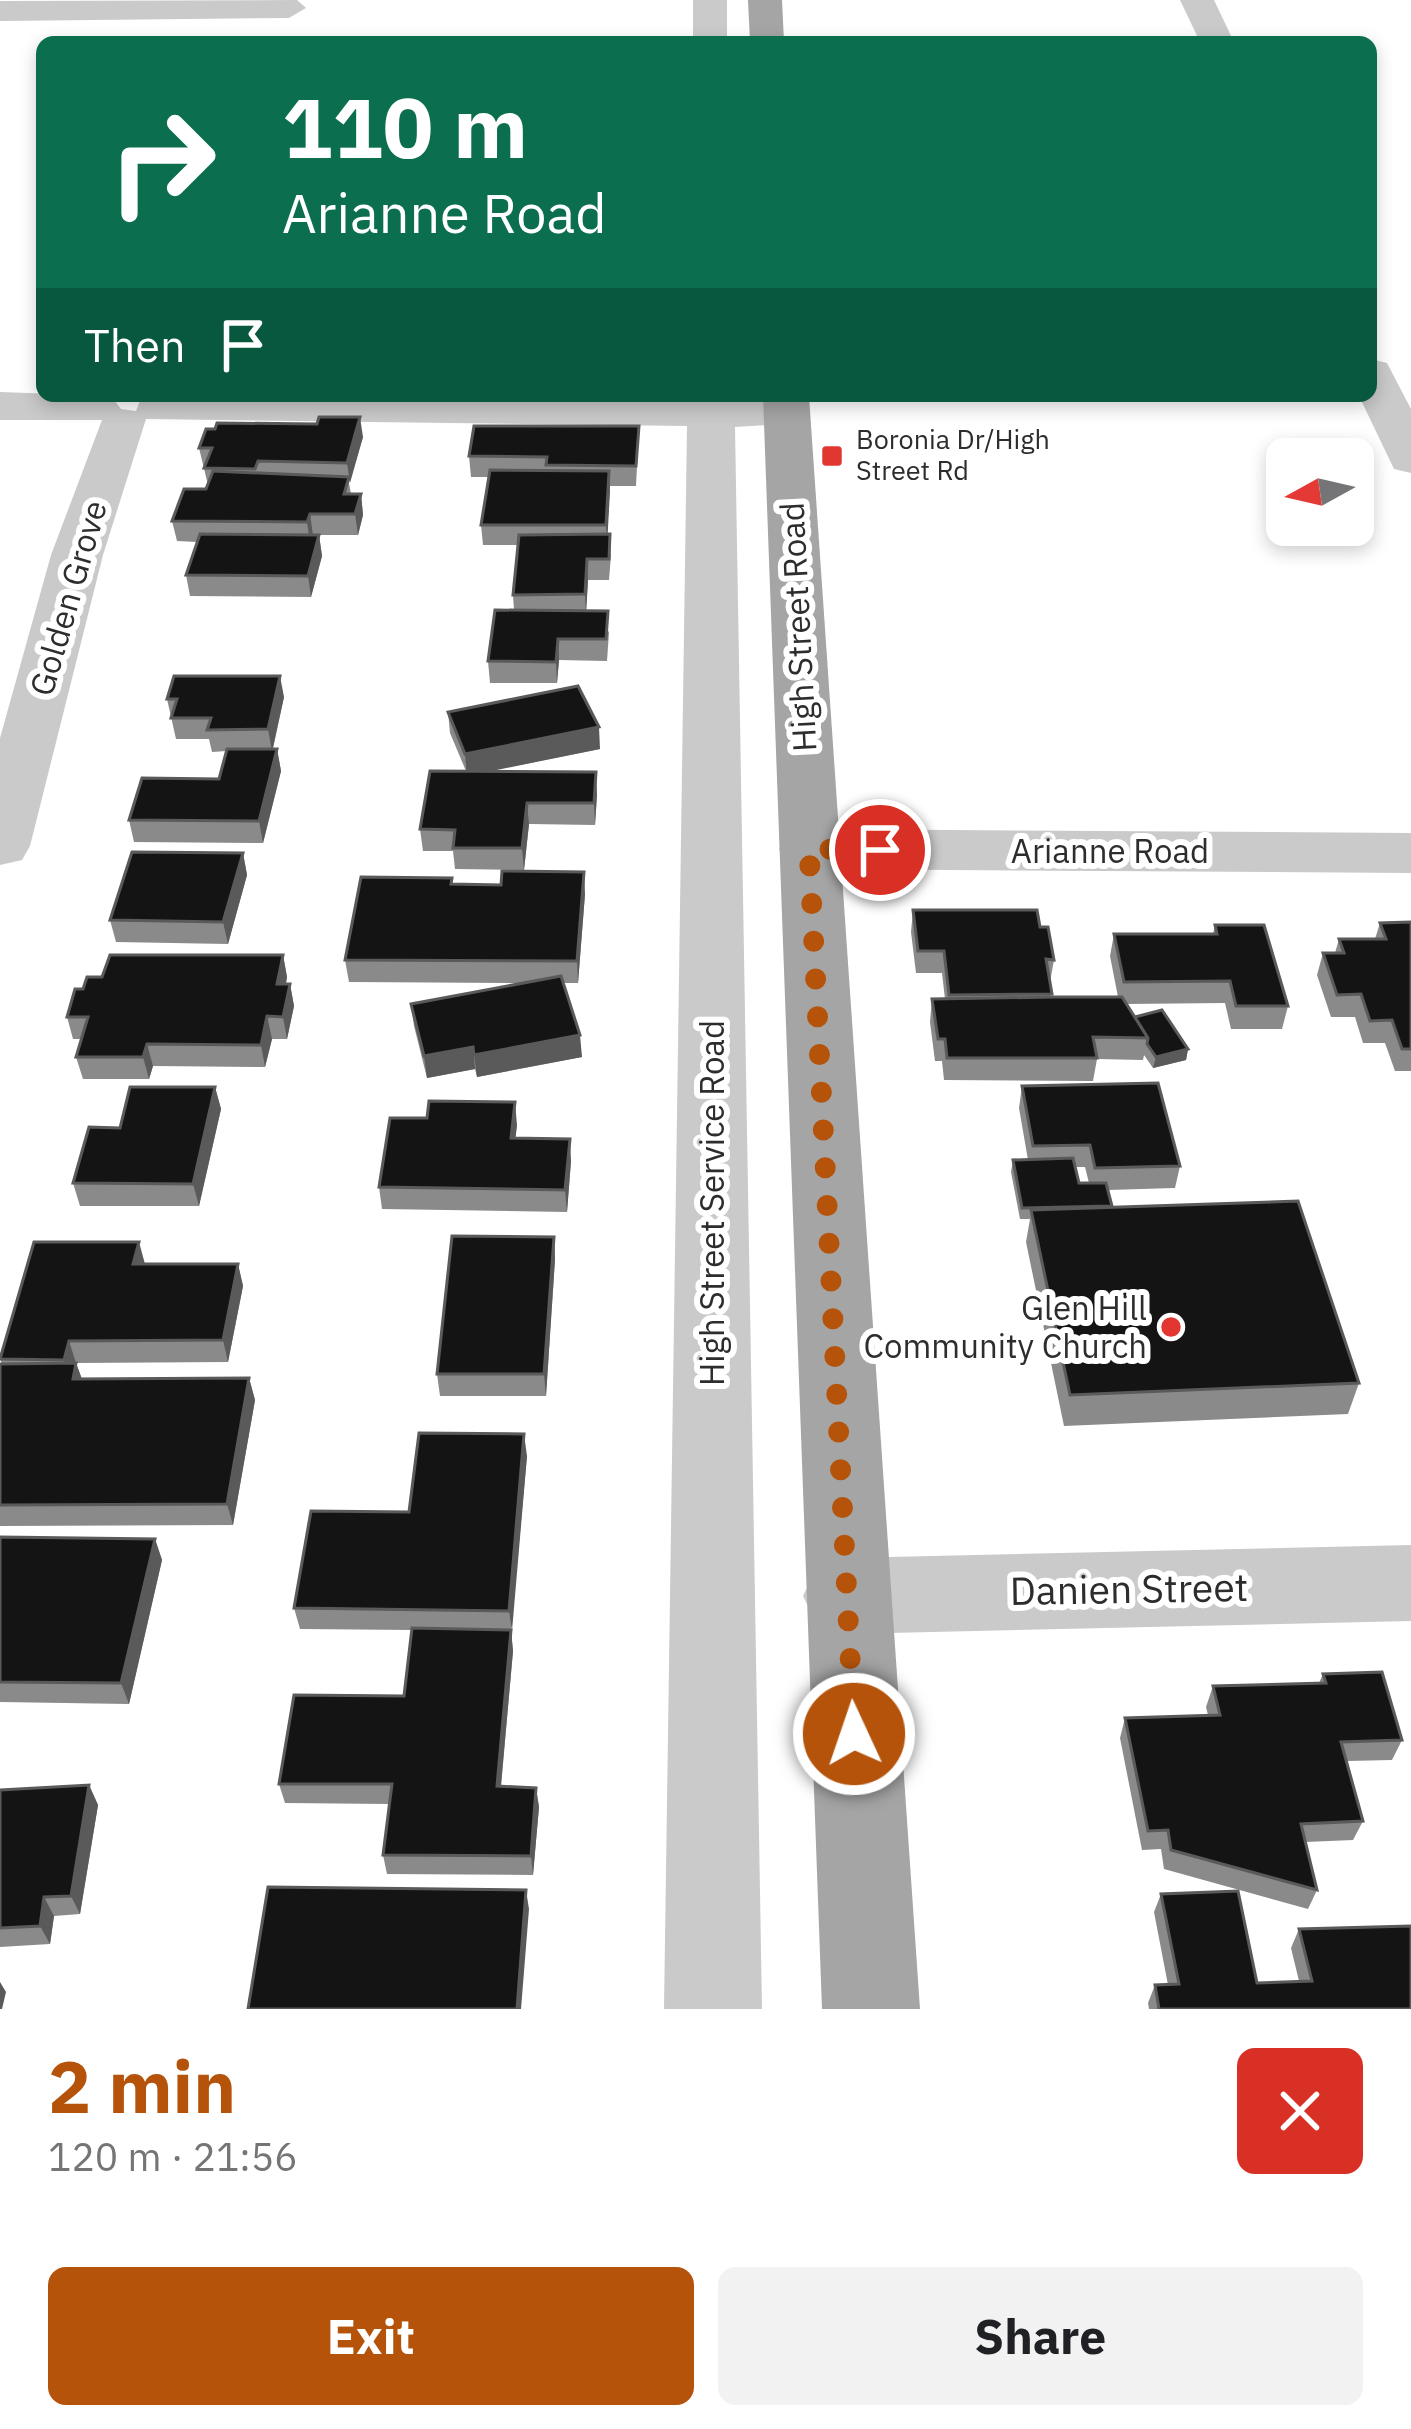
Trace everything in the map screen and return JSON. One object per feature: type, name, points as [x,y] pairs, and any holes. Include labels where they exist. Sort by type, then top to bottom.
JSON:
[{"type":"main road","points":[[765,0],[767,36]]},
{"type":"main road","name":"High Street Road","points":[[786,405],[846,1596],[872,2009]]},
{"type":"street","points":[[710,0],[710,36]]},
{"type":"street","points":[[1198,0],[1214,36]]},
{"type":"street","points":[[0,11],[291,4],[278,36]]},
{"type":"street","points":[[1377,386],[1411,459]]},
{"type":"street","name":"High Street Service Road","points":[[710,404],[713,2009]]},
{"type":"street","points":[[0,406],[786,405]]},
{"type":"street","name":"Golden Grove","points":[[0,846],[17,714],[129,406]]},
{"type":"street","name":"Arianne Road","points":[[809,849],[1411,853]]},
{"type":"street","name":"Danien Street","points":[[846,1596],[1411,1583]]},
{"type":"building","points":[[319,417],[360,417],[347,463],[258,461],[255,469],[204,468],[212,448],[199,448],[206,429],[215,429],[217,423],[317,424]]},
{"type":"building","points":[[474,426],[639,426],[636,466],[546,465],[547,457],[469,456]]},
{"type":"building","points":[[490,470],[609,471],[606,525],[481,525]]},
{"type":"building","points":[[213,471],[349,477],[344,494],[361,494],[355,514],[310,514],[307,522],[172,521],[184,489],[206,489]]},
{"type":"building","points":[[200,534],[319,535],[308,576],[186,575]]},
{"type":"building","points":[[610,534],[609,559],[587,559],[585,594],[513,595],[519,535]]},
{"type":"building","points":[[495,610],[608,611],[606,639],[558,639],[556,662],[488,661]]},
{"type":"building","points":[[174,676],[280,676],[268,729],[207,730],[211,718],[171,718],[177,699],[167,699]]},
{"type":"building","points":[[578,686],[599,727],[465,754],[448,712]]},
{"type":"building","points":[[227,749],[277,749],[259,821],[129,820],[142,778],[219,779]]},
{"type":"building","points":[[430,771],[596,772],[594,803],[527,803],[522,848],[453,848],[455,830],[420,829]]},
{"type":"building","points":[[132,852],[243,853],[223,922],[110,920]]},
{"type":"building","points":[[502,871],[584,872],[577,961],[345,960],[361,877],[452,878],[451,884],[501,885]]},
{"type":"building","points":[[913,910],[1037,910],[1040,927],[1048,927],[1054,960],[1046,959],[1052,994],[949,995],[944,951],[918,951]]},
{"type":"building","points":[[1411,922],[1411,1049],[1402,1049],[1392,1020],[1370,1021],[1361,994],[1337,995],[1323,953],[1344,953],[1339,939],[1386,939],[1380,923]]},
{"type":"building","points":[[1215,925],[1264,925],[1288,1006],[1236,1006],[1230,981],[1124,982],[1114,934],[1217,934]]},
{"type":"building","points":[[110,955],[283,955],[277,984],[290,984],[283,1017],[267,1016],[261,1045],[147,1044],[143,1057],[76,1057],[88,1017],[67,1017],[75,989],[83,989],[87,977],[102,977]]},
{"type":"building","points":[[561,976],[580,1035],[474,1055],[473,1047],[424,1056],[411,1004]]},
{"type":"building","points":[[1122,997],[1148,1038],[1093,1037],[1097,1058],[947,1058],[945,1039],[938,1039],[932,999]]},
{"type":"building","points":[[1162,1010],[1188,1049],[1156,1057],[1135,1017]]},
{"type":"building","points":[[1158,1083],[1180,1166],[1095,1168],[1090,1145],[1033,1146],[1022,1086]]},
{"type":"building","points":[[130,1087],[215,1087],[193,1184],[73,1183],[89,1127],[120,1128]]},
{"type":"building","points":[[429,1101],[515,1102],[511,1138],[570,1139],[565,1190],[379,1187],[390,1118],[427,1118]]},
{"type":"building","points":[[1073,1158],[1079,1183],[1106,1183],[1112,1206],[1022,1208],[1013,1160]]},
{"type":"building","points":[[1298,1201],[1359,1383],[1070,1395],[1031,1210]]},
{"type":"building","points":[[452,1236],[554,1237],[544,1374],[437,1374]]},
{"type":"building","points":[[34,1242],[139,1242],[133,1264],[238,1264],[223,1340],[69,1341],[64,1360],[0,1359]]},
{"type":"building","points":[[76,1363],[73,1379],[249,1378],[227,1504],[0,1505],[0,1364]]},
{"type":"building","points":[[419,1433],[524,1434],[509,1611],[294,1608],[311,1511],[409,1512]]},
{"type":"building","points":[[0,1537],[155,1539],[121,1683],[0,1682]]},
{"type":"building","points":[[412,1628],[511,1630],[497,1786],[536,1788],[531,1856],[383,1855],[392,1784],[279,1784],[294,1695],[404,1696]]},
{"type":"building","points":[[1382,1672],[1402,1740],[1341,1742],[1363,1821],[1301,1824],[1317,1890],[1171,1850],[1168,1830],[1148,1831],[1125,1718],[1220,1715],[1213,1686],[1326,1683],[1323,1674]]},
{"type":"building","points":[[89,1785],[71,1896],[44,1897],[40,1926],[0,1928],[0,1790]]},
{"type":"building","points":[[268,1887],[526,1890],[517,2009],[248,2009]]},
{"type":"building","points":[[1238,1891],[1257,1983],[1312,1981],[1299,1929],[1411,1926],[1411,2009],[1159,2009],[1155,1985],[1179,1984],[1161,1894]]},
{"type":"place","name":"Boronia Dr/High Street Rd","points":[[832,456]]},
{"type":"place","name":"Glen Hill Community Church","points":[[1171,1327]]},
{"type":"route","points":[[854,1734],[809,849],[880,850]]}]
